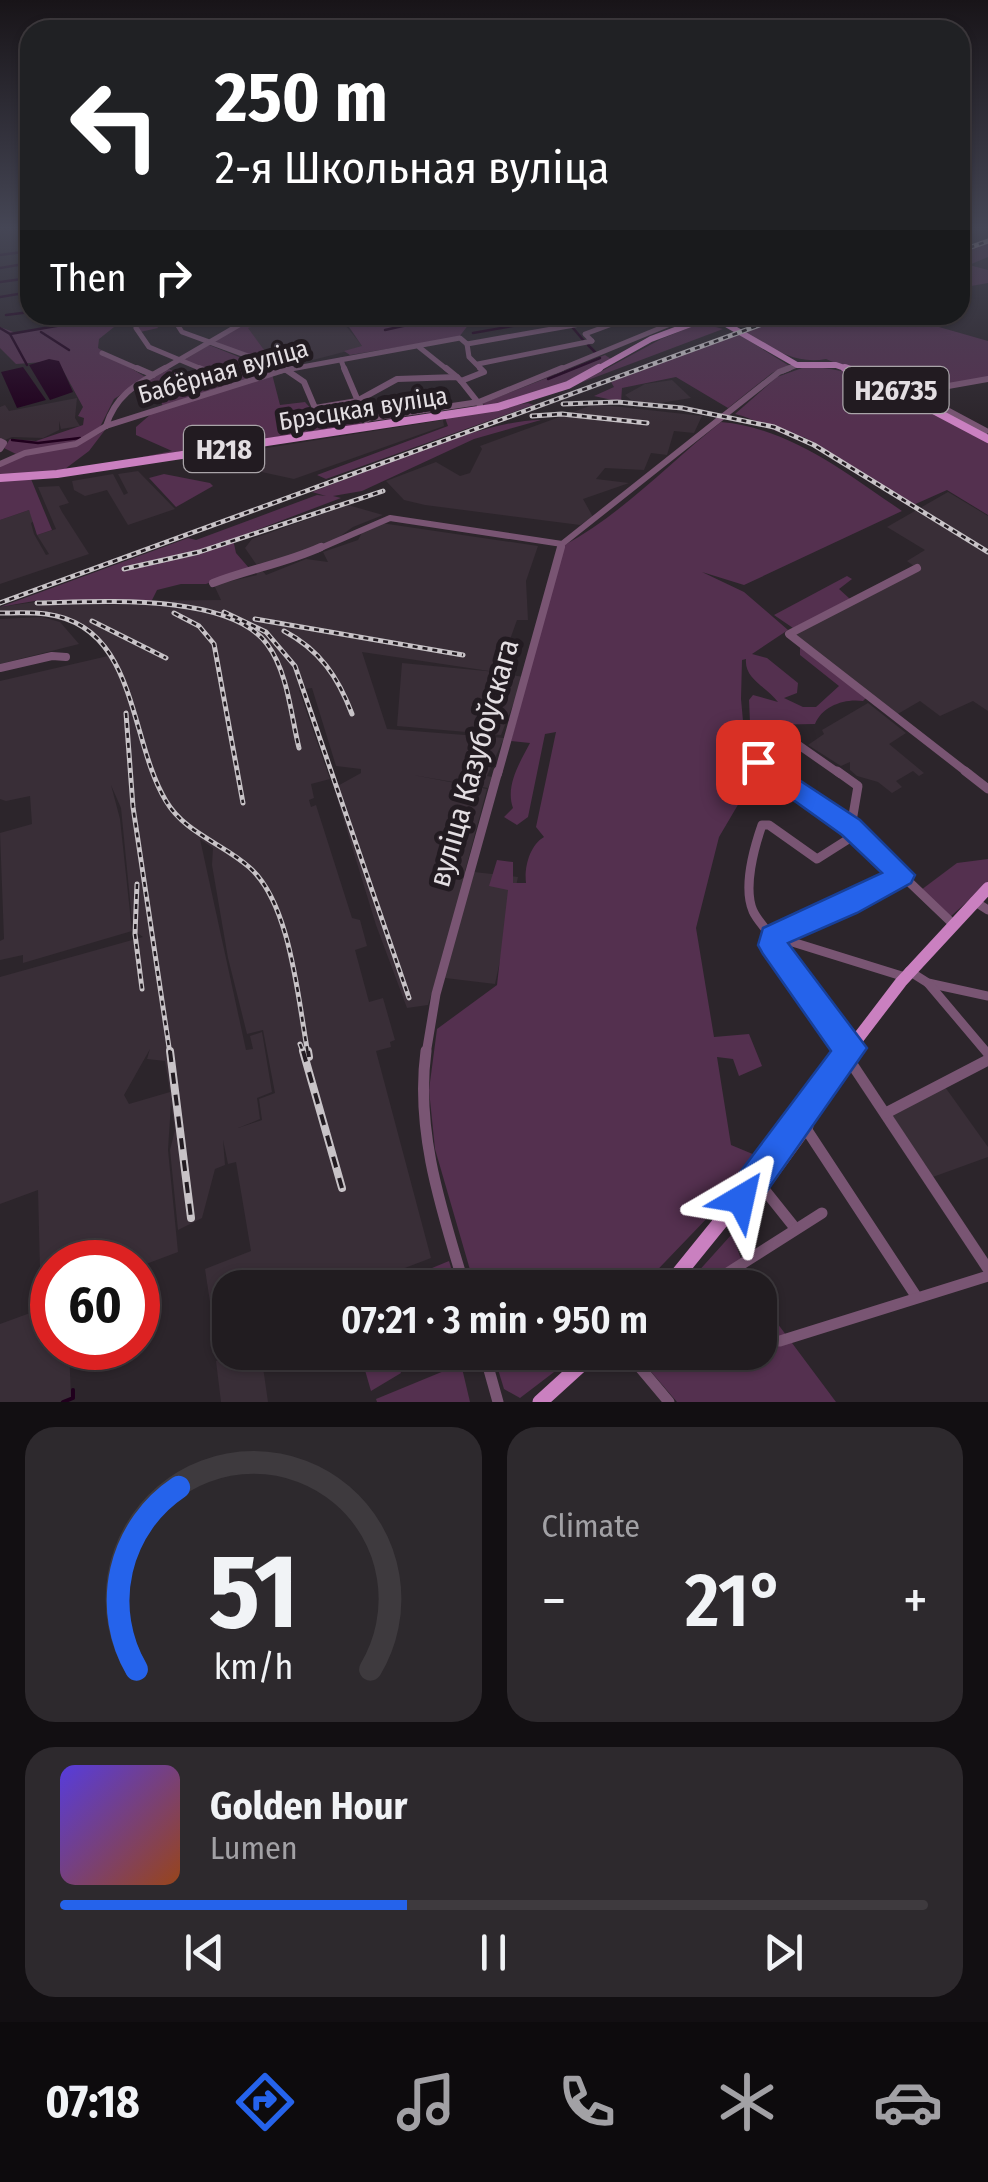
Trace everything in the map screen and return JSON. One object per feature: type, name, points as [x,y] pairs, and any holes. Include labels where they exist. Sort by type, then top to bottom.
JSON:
[{"type":"main road","name":"Брэсцкая вуліца","points":[[0,478],[52,474],[480,406],[554,390],[651,339],[687,325]]},
{"type":"main road","name":"Н26735","points":[[729,325],[797,364],[847,367],[987,435]]},
{"type":"main road","points":[[682,1270],[804,1122],[849,1052],[907,974],[950,922],[988,888]]},
{"type":"main road","points":[[540,1402],[575,1370]]},
{"type":"street","points":[[177,325],[182,332],[266,363],[276,372]]},
{"type":"street","points":[[0,464],[19,454],[85,441],[106,426],[116,400],[239,325]]},
{"type":"street","points":[[467,344],[570,325]]},
{"type":"street","points":[[576,325],[615,358]]},
{"type":"street","points":[[585,334],[608,325]]},
{"type":"street","points":[[419,346],[459,379],[480,406],[669,325]]},
{"type":"street","points":[[136,328],[149,346],[204,370]]},
{"type":"street","points":[[285,369],[304,382],[315,408],[357,401],[396,380],[459,379],[481,376],[484,372],[469,357],[467,344],[460,338],[340,360]]},
{"type":"street","points":[[478,364],[592,341]]},
{"type":"street","points":[[102,353],[153,375]]},
{"type":"street","name":"Бабёрная вуліца","points":[[106,426],[285,369],[340,360],[367,423]]},
{"type":"street","points":[[212,584],[256,567],[285,563],[390,518],[562,544],[778,372],[797,364]]},
{"type":"street","points":[[902,394],[988,379]]},
{"type":"street","points":[[913,392],[959,420]]},
{"type":"street","points":[[0,440],[4,444],[0,449]]},
{"type":"street","name":"вуліца Казубоўскага","points":[[460,1270],[422,1109],[424,1062],[436,994],[562,544]]},
{"type":"street","points":[[917,568],[789,634],[988,789]]},
{"type":"street","points":[[0,668],[52,656],[66,657]]},
{"type":"street","points":[[777,730],[858,786],[855,830],[816,859],[769,824],[762,825],[754,844],[750,900],[753,911],[772,936],[928,983],[988,996]]},
{"type":"street","points":[[758,762],[855,830],[950,922]]},
{"type":"street","points":[[772,936],[848,904],[902,875]]},
{"type":"street","points":[[974,901],[988,910]]},
{"type":"street","points":[[772,936],[772,945],[849,1052],[988,1272],[777,1341]]},
{"type":"street","points":[[886,1113],[988,1057],[928,983]]},
{"type":"street","points":[[794,1228],[762,1188],[804,1122],[916,1296]]},
{"type":"street","points":[[731,1270],[822,1214]]},
{"type":"street","points":[[489,1370],[498,1402]]},
{"type":"street","points":[[641,1370],[669,1402]]},
{"type":"shaded area","points":[[60,325],[122,325],[99,339],[98,348],[147,378],[114,399],[99,429],[84,440],[16,454],[4,448],[10,439],[36,441],[83,425],[84,418],[78,416],[83,407],[58,361],[16,364],[0,348],[0,327],[16,333]]},
{"type":"shaded area","points":[[133,325],[158,328],[140,332]]},
{"type":"shaded area","points":[[241,325],[259,325],[248,328],[278,369],[214,341]]},
{"type":"shaded area","points":[[345,325],[363,347],[278,369],[247,328]]},
{"type":"shaded area","points":[[348,325],[468,325],[459,337],[350,355],[344,351],[362,346]]},
{"type":"shaded area","points":[[696,325],[723,329],[580,383],[661,339]]},
{"type":"shaded area","points":[[763,325],[932,325],[988,341],[988,378],[903,392],[826,359],[804,360],[784,354],[744,332]]},
{"type":"shaded area","points":[[738,334],[788,365],[728,408],[676,377],[622,388],[621,402],[594,396],[614,387],[611,382]]},
{"type":"shaded area","points":[[209,345],[272,370],[163,406],[156,392],[143,386],[134,389],[169,369],[195,383],[206,377],[205,370],[184,360]]},
{"type":"shaded area","points":[[605,355],[611,359],[548,391],[484,407],[483,403]]},
{"type":"shaded area","points":[[49,359],[59,361],[73,392],[50,400],[29,365]]},
{"type":"shaded area","points":[[23,367],[46,400],[17,408],[1,372]]},
{"type":"shaded area","points":[[805,367],[853,374],[876,382],[988,441],[988,515],[947,490],[911,506],[804,437],[786,435],[735,414],[777,377]]},
{"type":"shaded area","points":[[272,374],[280,405],[305,402],[321,420],[361,415],[362,424],[137,458],[172,451],[136,435],[136,427],[151,414]]},
{"type":"shaded area","points":[[672,380],[691,398],[648,405],[636,404],[625,395],[645,384]]},
{"type":"shaded area","points":[[77,398],[75,418],[80,426],[61,429],[59,421],[59,430],[43,438],[12,437],[0,442],[0,407],[5,405],[9,411]]},
{"type":"shaded area","points":[[595,404],[702,416],[694,433],[674,431],[667,455],[651,453],[644,470],[605,468],[596,479],[629,483],[583,499],[593,517],[580,525],[425,505],[404,500],[386,481],[436,462],[460,476],[470,473],[480,446]]},
{"type":"shaded area","points":[[533,405],[326,479],[317,475],[448,426],[445,418]]},
{"type":"shaded area","points":[[443,420],[444,426],[294,479],[257,471],[247,451]]},
{"type":"shaded area","points":[[541,420],[474,439],[362,491],[333,496],[341,498],[233,539],[236,553],[249,568],[206,584],[181,584],[157,590],[151,602],[40,600],[0,607],[188,538],[196,540],[317,495],[326,496],[312,492],[427,448],[490,428]]},
{"type":"shaded area","points":[[721,422],[771,433],[794,443],[902,511],[744,585],[702,572],[744,592],[788,630],[752,654],[767,658],[798,683],[797,693],[784,698],[803,707],[816,707],[839,686],[800,655],[800,646],[866,698],[835,705],[823,712],[815,724],[755,725],[750,723],[749,700],[753,695],[778,702],[752,677],[746,659],[742,660],[741,699],[749,786],[719,837],[696,928],[714,1037],[749,1034],[762,1066],[739,1076],[733,1059],[717,1057],[731,1145],[755,1155],[712,1213],[657,1270],[470,1270],[435,1149],[429,1090],[437,1029],[497,985],[508,890],[489,886],[497,860],[513,862],[513,883],[526,883],[529,857],[544,837],[536,827],[556,732],[545,734],[528,817],[517,825],[504,817],[513,808],[512,783],[530,743],[511,741],[563,546],[627,503]]},
{"type":"shaded area","points":[[105,430],[89,451],[61,472],[0,476],[0,467],[12,460],[79,442]]},
{"type":"shaded area","points":[[138,471],[175,509],[128,525],[107,490],[85,496],[74,490],[72,481],[113,474],[124,495],[128,493],[118,474]]},
{"type":"shaded area","points":[[164,474],[213,486],[176,507],[149,478]]},
{"type":"shaded area","points":[[31,479],[52,530],[37,535],[29,510],[0,520],[0,481]]},
{"type":"shaded area","points":[[59,486],[69,503],[59,506],[89,554],[0,584],[0,520],[29,510],[34,534],[49,554],[37,535],[56,529],[38,487]]},
{"type":"shaded area","points":[[948,492],[988,516],[988,711],[973,701],[940,716],[920,701],[896,715],[791,634],[918,569],[907,561],[925,550],[887,527]]},
{"type":"shaded area","points":[[348,505],[383,515],[353,527],[335,540],[268,563],[256,564],[245,548],[252,539]]},
{"type":"shaded area","points":[[381,523],[538,546],[526,581],[528,620],[517,620],[498,673],[524,677],[501,735],[397,726],[402,663],[496,672],[362,652],[387,729],[504,738],[487,776],[492,777],[488,788],[413,775],[487,789],[465,871],[518,877],[495,984],[437,977],[428,1005],[407,1008],[376,925],[334,788],[361,773],[361,769],[336,766],[312,688],[299,690],[330,779],[311,784],[314,798],[309,800],[311,807],[316,805],[352,918],[360,920],[367,946],[355,950],[369,1002],[383,998],[395,1040],[390,1042],[391,1047],[376,1051],[431,1258],[400,1270],[212,1270],[212,1315],[205,1269],[251,1251],[236,1162],[228,1164],[223,1140],[225,1165],[215,1169],[202,1218],[178,1230],[170,1150],[175,1130],[171,1103],[168,1150],[178,1252],[160,1259],[160,1240],[39,1240],[38,1190],[0,1204],[0,977],[143,937],[133,930],[121,808],[111,785],[120,819],[132,931],[23,963],[23,955],[0,960],[0,941],[4,939],[0,833],[32,824],[30,796],[0,799],[0,681],[113,658],[84,627],[45,616],[0,615],[0,607],[35,602],[221,600],[214,585],[257,575],[255,571],[261,569],[266,575],[306,559],[328,562],[323,552],[358,540],[364,529]],"holes":[[[200,839],[213,848],[212,865],[228,958],[247,1034],[263,1030],[275,1093],[259,1099],[262,1120],[238,1128],[260,1119],[257,1098],[272,1092],[262,1032],[250,1036],[253,1049],[246,1050]],[[150,1049],[147,1059],[165,1061],[170,1092],[129,1104],[124,1095]]]},
{"type":"shaded area","points":[[847,576],[852,579],[839,589],[850,599],[793,628],[774,615]]},
{"type":"shaded area","points":[[42,617],[60,622],[79,644],[0,664],[0,619]]},
{"type":"shaded area","points":[[868,703],[906,733],[889,744],[924,773],[919,776],[913,771],[896,781],[902,787],[892,793],[878,782],[857,776],[850,770],[850,762],[841,766],[808,745],[824,734],[822,730]]},
{"type":"shaded area","points":[[988,859],[988,883],[950,917],[921,890],[957,863]]},
{"type":"shaded area","points":[[945,1087],[988,1147],[988,1157],[930,1178],[891,1113]]},
{"type":"shaded area","points":[[732,1234],[745,1270],[700,1270]]},
{"type":"shaded area","points":[[449,1261],[452,1270],[427,1270]]},
{"type":"shaded area","points":[[30,1313],[30,1370],[70,1370],[71,1398],[60,1402],[0,1402],[0,1324]]},
{"type":"shaded area","points":[[777,1323],[836,1402],[677,1402],[650,1370],[777,1370]]},
{"type":"shaded area","points":[[217,1370],[263,1370],[268,1402],[221,1402]]},
{"type":"shaded area","points":[[365,1370],[400,1370],[401,1373],[371,1391]]},
{"type":"shaded area","points":[[446,1370],[462,1370],[470,1402],[377,1402],[376,1399]]},
{"type":"shaded area","points":[[498,1370],[557,1370],[520,1398],[504,1389]]},
{"type":"waterway","points":[[0,297],[20,294]]},
{"type":"waterway","points":[[6,315],[20,313]]},
{"type":"waterway","points":[[10,334],[62,325]]},
{"type":"waterway","points":[[385,330],[407,325]]},
{"type":"waterway","points":[[473,333],[518,325]]},
{"type":"waterway","points":[[0,328],[10,334]]},
{"type":"waterway","points":[[573,328],[584,341]]},
{"type":"waterway","points":[[41,332],[69,350]]},
{"type":"waterway","points":[[10,334],[27,365]]},
{"type":"waterway","points":[[588,345],[596,353]]},
{"type":"waterway","points":[[548,379],[600,358]]},
{"type":"waterway","points":[[12,440],[38,443],[80,438]]},
{"type":"waterway","points":[[63,1402],[73,1398],[73,1390]]},
{"type":"railway","points":[[0,603],[760,325]]},
{"type":"railway","points":[[563,404],[617,402],[682,408],[774,427],[814,445],[988,552]]},
{"type":"railway","points":[[532,416],[562,414],[647,423]]},
{"type":"railway","points":[[124,569],[199,552],[383,491]]},
{"type":"railway","points":[[37,603],[160,604],[193,608],[248,627],[267,644],[280,668],[299,748]]},
{"type":"railway","points":[[224,612],[266,632],[295,666],[409,998]]},
{"type":"railway","points":[[0,613],[46,614],[76,623],[98,639],[126,688],[166,801],[193,830],[249,867],[275,904],[291,954],[308,1054]]},
{"type":"railway","points":[[174,613],[199,626],[214,644],[243,803]]},
{"type":"railway","points":[[255,619],[463,655]]},
{"type":"railway","points":[[92,621],[166,658]]},
{"type":"railway","points":[[284,631],[308,647],[326,666],[352,714]]},
{"type":"railway","points":[[126,713],[133,807],[170,1054]]},
{"type":"railway","points":[[137,884],[135,934],[142,989]]},
{"type":"railway","points":[[300,1044],[303,1053]]},
{"type":"railway","points":[[170,1051],[191,1218]]},
{"type":"railway","points":[[308,1051],[309,1057]]},
{"type":"railway","points":[[303,1053],[342,1188]]},
{"type":"route","points":[[741,1199],[852,1048],[839,1038],[772,945],[772,936],[848,904],[902,875],[851,827],[758,762]]}]
